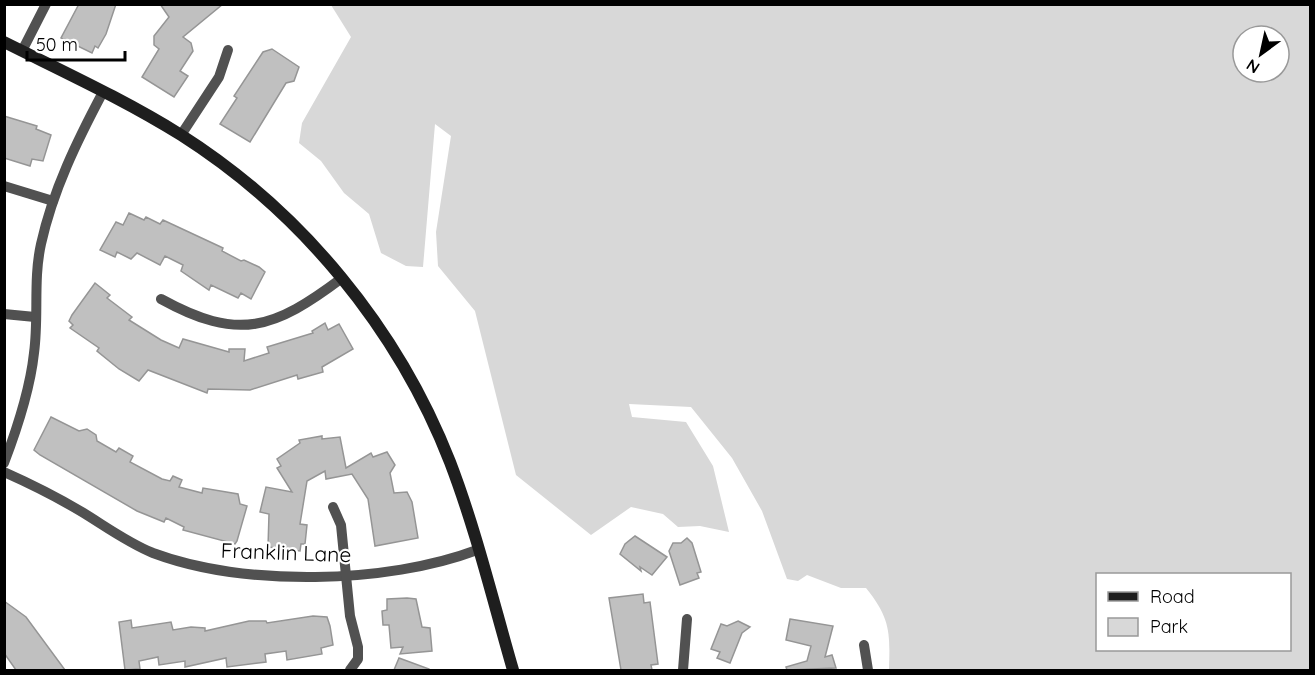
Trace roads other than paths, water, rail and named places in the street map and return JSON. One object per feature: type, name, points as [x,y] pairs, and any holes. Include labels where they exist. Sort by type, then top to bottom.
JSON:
[{"type":"main road","points":[[4,42],[181,135],[250,186],[304,236],[342,278],[391,346],[413,384],[449,462],[513,670]]},
{"type":"street","points":[[22,51],[46,4]]},
{"type":"street","points":[[181,135],[219,77],[228,50]]},
{"type":"street","points":[[4,463],[15,434],[34,353],[34,287],[41,245],[53,201],[72,153],[103,92]]},
{"type":"street","points":[[4,186],[53,201]]},
{"type":"street","points":[[161,299],[185,312],[225,325],[252,326],[283,318],[342,278]]},
{"type":"street","points":[[4,314],[35,317]]},
{"type":"street","name":"Franklin Lane","points":[[4,472],[79,510],[128,541],[173,559],[203,567],[298,576],[396,572],[477,550]]},
{"type":"street","points":[[333,507],[341,525],[350,616],[358,647],[358,659],[350,670]]},
{"type":"street","points":[[683,670],[687,619]]},
{"type":"street","points":[[864,645],[868,670]]}]
